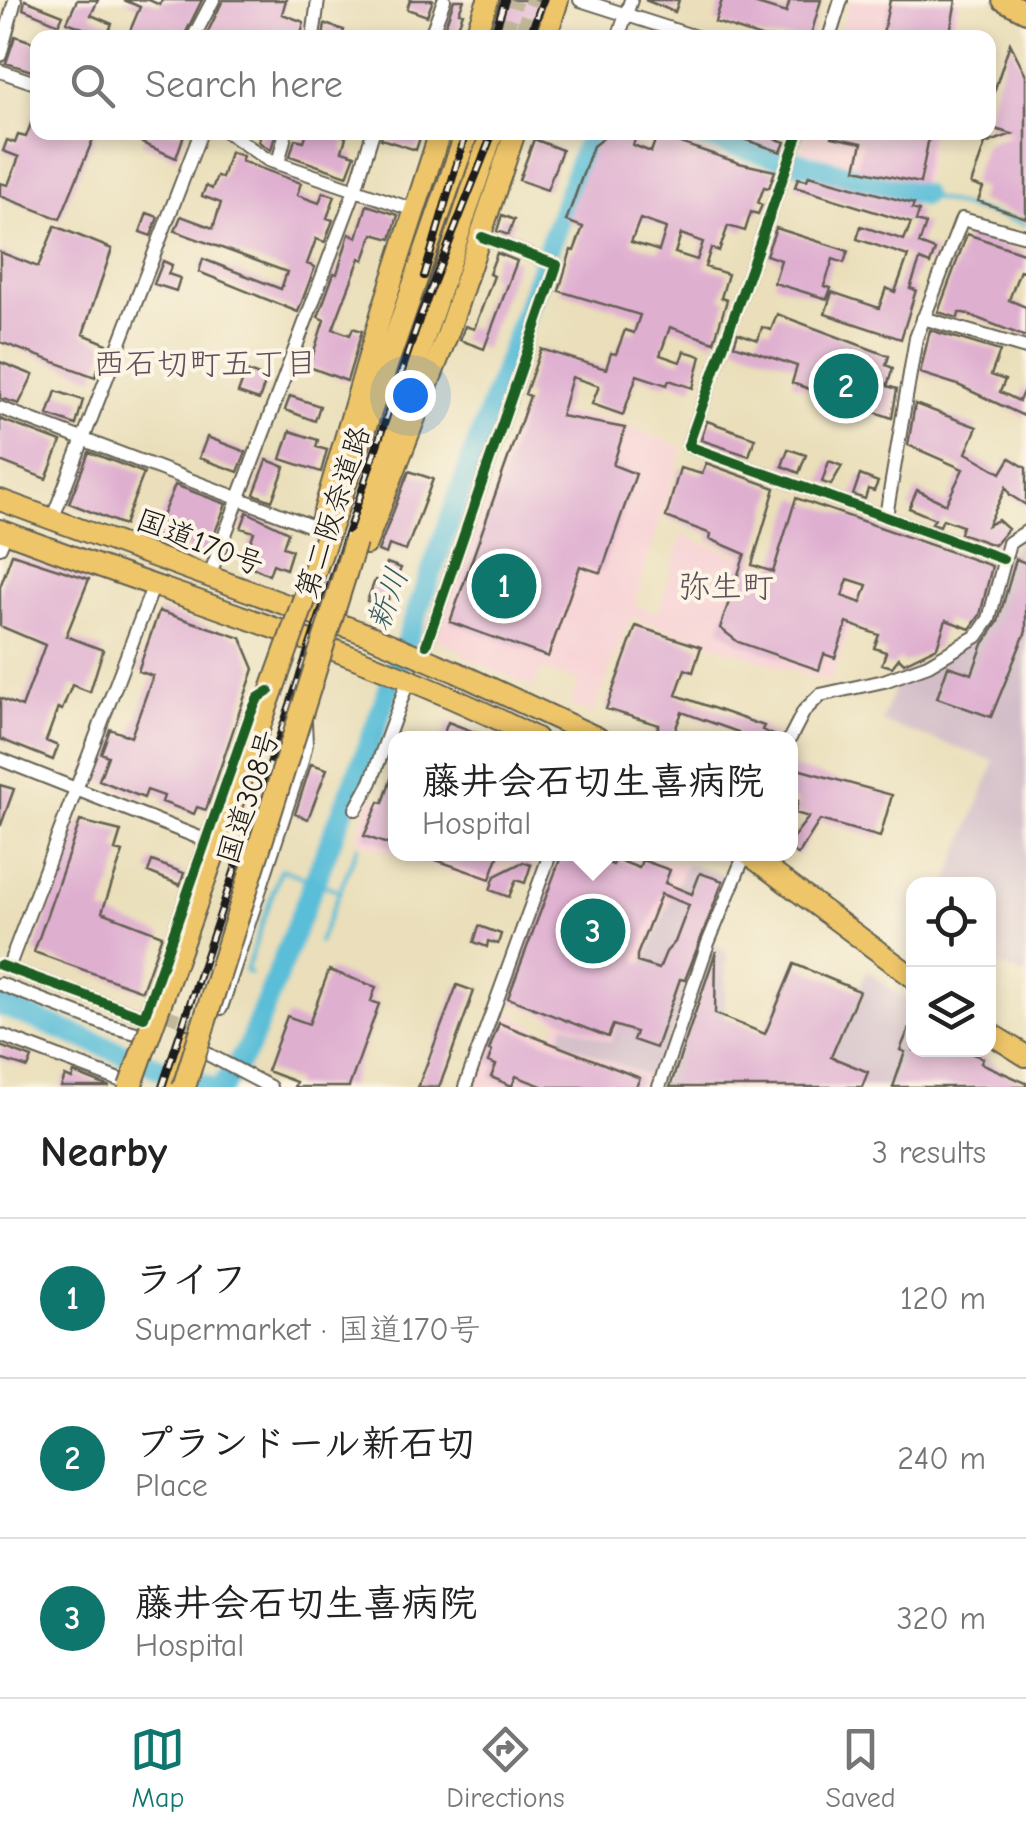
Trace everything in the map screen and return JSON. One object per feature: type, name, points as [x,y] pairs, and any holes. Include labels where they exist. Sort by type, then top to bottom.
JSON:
[{"type":"highway","points":[[477,30],[488,0]]},
{"type":"highway","points":[[549,30],[558,0]]},
{"type":"highway","points":[[1003,0],[1026,12]]},
{"type":"highway","name":"国道308号","points":[[144,1046],[293,620],[437,140]]},
{"type":"highway","points":[[339,466],[430,200],[459,140]]},
{"type":"highway","name":"第二阪奈道路","points":[[132,1086],[461,140]]},
{"type":"highway","name":"第二阪奈道路","points":[[185,1087],[464,212],[491,140]]},
{"type":"highway","points":[[387,485],[476,216],[492,140]]},
{"type":"highway","name":"国道308号","points":[[185,1087],[192,1054],[328,650],[332,624],[448,333],[512,140]]},
{"type":"highway","name":"国道170号","points":[[0,500],[208,577],[293,620],[328,650],[491,714],[523,731]]},
{"type":"highway","name":"国道170号","points":[[2,536],[153,587],[293,620],[332,624],[411,649],[582,731]]},
{"type":"highway","points":[[172,1087],[192,1054],[310,667],[328,650]]},
{"type":"highway","points":[[755,861],[906,972]]},
{"type":"highway","points":[[996,1037],[1026,1056]]},
{"type":"highway","points":[[132,1086],[144,1046]]},
{"type":"street","points":[[0,55],[14,0]]},
{"type":"street","points":[[313,30],[318,0]]},
{"type":"street","points":[[433,30],[444,0]]},
{"type":"street","points":[[580,0],[628,6],[667,30]]},
{"type":"street","points":[[832,30],[841,0]]},
{"type":"street","points":[[196,30],[209,1]]},
{"type":"street","points":[[620,30],[628,6]]},
{"type":"street","points":[[0,71],[30,81]]},
{"type":"street","points":[[52,520],[199,140]]},
{"type":"street","points":[[239,140],[268,160],[414,210]]},
{"type":"street","points":[[278,163],[284,140]]},
{"type":"street","points":[[208,577],[371,140]]},
{"type":"street","points":[[796,140],[688,446],[1003,559]]},
{"type":"street","points":[[886,516],[916,338],[962,219],[1026,236]]},
{"type":"street","points":[[411,649],[556,265],[482,236]]},
{"type":"street","points":[[923,318],[1026,348]]},
{"type":"street","points":[[0,408],[318,529]]},
{"type":"street","points":[[794,731],[804,711],[820,695],[884,681],[928,666],[977,636],[989,620],[1009,542],[1026,532]]},
{"type":"street","points":[[153,587],[77,789],[4,966],[144,1018],[250,714],[258,698],[269,691]]},
{"type":"street","points":[[356,809],[371,782],[399,678]]},
{"type":"street","points":[[210,1030],[213,1032],[302,764],[306,744],[304,718]]},
{"type":"street","points":[[0,758],[205,840]]},
{"type":"street","points":[[464,1087],[547,861]]},
{"type":"street","points":[[659,1087],[708,943],[743,861]]},
{"type":"street","points":[[0,984],[107,1025],[144,1046]]},
{"type":"street","points":[[0,1035],[132,1086]]},
{"type":"street","points":[[192,1054],[270,1087]]},
{"type":"shaded area","points":[[850,0],[960,0],[954,30],[840,30]]},
{"type":"shaded area","points":[[805,140],[932,140],[922,192],[800,155]]},
{"type":"shaded area","points":[[522,407],[612,420],[683,447],[634,605],[658,613],[682,535],[811,582],[814,575],[863,590],[830,683],[630,617],[593,715],[571,704],[578,681],[541,669],[534,687],[463,657],[464,653],[435,639]]},
{"type":"shaded area","points":[[1026,532],[1026,975],[996,964],[996,877],[950,877],[995,761],[882,722],[898,676],[977,636],[1003,559]]},
{"type":"shaded area","points":[[372,796],[388,802],[388,851],[356,840]]},
{"type":"shaded area","points":[[416,861],[536,861],[534,872],[506,863],[497,889]]},
{"type":"shaded area","points":[[555,861],[686,864],[610,1042],[559,1040],[655,1080],[652,1087],[472,1087],[501,1006],[551,1037],[559,1020],[502,999]]},
{"type":"shaded area","points":[[686,864],[730,876],[655,1080],[559,1040],[565,1023],[610,1042]]},
{"type":"shaded area","points":[[712,941],[727,953],[724,1018],[773,1036],[806,969],[856,999],[867,970],[906,1001],[906,1057],[985,1057],[1026,1087],[659,1087]]},
{"type":"building","points":[[25,0],[63,15],[59,24],[23,9]]},
{"type":"building","points":[[77,0],[98,0],[91,15],[112,24],[109,30],[88,30],[67,22]]},
{"type":"building","points":[[124,0],[149,0],[160,5],[162,0],[202,0],[187,30],[130,30],[140,7]]},
{"type":"building","points":[[223,0],[286,0],[282,14],[304,22],[302,30],[209,30]]},
{"type":"building","points":[[410,0],[433,0],[427,16],[407,9]]},
{"type":"building","points":[[454,0],[464,0],[457,30],[444,30]]},
{"type":"building","points":[[501,0],[544,0],[535,30],[492,30]]},
{"type":"building","points":[[645,0],[679,0],[675,12]]},
{"type":"building","points":[[722,0],[744,0],[786,13],[790,0],[821,0],[812,30],[740,30],[715,22]]},
{"type":"building","points":[[890,0],[956,0],[950,30],[884,30]]},
{"type":"building","points":[[15,36],[30,41],[30,70],[6,63]]},
{"type":"building","points":[[1010,43],[1026,75],[1026,218],[978,201],[983,188],[971,184],[985,144],[1012,134],[996,129],[996,86]]},
{"type":"building","points":[[30,126],[30,140],[93,140],[60,219],[0,196],[0,183],[8,185],[19,157],[3,151],[7,140],[15,143],[18,135],[26,137]]},
{"type":"building","points":[[143,140],[182,140],[176,158],[142,143]]},
{"type":"building","points":[[259,140],[274,140],[271,150]]},
{"type":"building","points":[[295,140],[345,140],[342,151],[355,155],[347,176],[290,156]]},
{"type":"building","points":[[384,140],[419,140],[416,150]]},
{"type":"building","points":[[534,140],[562,150],[547,190],[519,180]]},
{"type":"building","points":[[601,140],[635,140],[633,145],[651,152],[655,140],[672,140],[775,171],[769,188],[764,187],[758,214],[751,212],[745,231],[728,226],[719,251],[711,248],[705,267],[728,274],[721,298],[727,300],[714,342],[670,327],[660,355],[680,362],[684,351],[701,356],[693,388],[637,375],[623,415],[592,404],[599,386],[572,377],[561,416],[625,428],[613,465],[636,474],[601,573],[580,566],[548,657],[450,622],[530,396],[525,394],[541,349],[606,369],[625,330],[634,333],[640,315],[559,291],[571,250],[574,251],[583,227],[566,221],[593,146]],"holes":[[[640,219],[666,228],[659,251],[631,242]],[[681,234],[703,242],[697,260],[675,253]]]},
{"type":"building","points":[[746,140],[785,142],[781,152]]},
{"type":"building","points":[[847,140],[928,140],[920,183],[856,169],[862,143]]},
{"type":"building","points":[[230,152],[243,156],[241,161],[301,183],[297,195],[319,203],[323,192],[335,196],[327,218],[333,220],[325,242],[316,239],[307,264],[315,267],[298,312],[199,272],[203,259],[281,289],[287,272],[175,231],[181,216],[213,228],[221,203],[202,196],[206,186],[212,189],[217,176],[222,178]]},
{"type":"building","points":[[809,175],[914,204],[912,209],[919,211],[916,221],[926,224],[919,244],[935,250],[930,264],[920,260],[910,288],[916,290],[901,339],[825,314],[832,292],[879,308],[886,288],[895,292],[908,256],[857,239],[861,226],[904,240],[911,223],[795,187],[798,178],[807,180]]},
{"type":"building","points":[[367,205],[398,215],[391,239],[373,234],[333,329],[350,335],[353,328],[362,331],[347,381],[309,367],[324,320],[318,317],[349,234],[357,237]]},
{"type":"building","points":[[147,213],[158,217],[151,236],[140,232]]},
{"type":"building","points":[[502,215],[514,220],[508,235],[497,231]]},
{"type":"building","points":[[55,226],[112,249],[83,334],[107,344],[95,377],[0,342],[0,252],[38,267]]},
{"type":"building","points":[[776,228],[848,251],[844,263],[833,259],[824,286],[831,288],[827,299],[774,283],[781,260],[766,255]]},
{"type":"building","points":[[967,234],[1026,254],[1026,272],[1020,270],[1009,300],[1026,307],[1026,337],[964,313],[959,313],[958,318],[938,312]]},
{"type":"building","points":[[497,253],[517,261],[484,349],[460,340],[465,326],[474,329],[494,276],[489,274]]},
{"type":"building","points":[[163,261],[172,265],[168,274],[180,278],[176,291],[154,284]]},
{"type":"building","points":[[777,314],[889,356],[886,365],[893,368],[887,386],[897,389],[892,418],[792,383],[797,366],[734,345],[738,333],[758,340],[762,327],[771,330]]},
{"type":"building","points":[[930,330],[1000,351],[991,375],[1005,380],[1000,392],[1019,401],[1026,385],[1026,417],[958,385],[920,373]]},
{"type":"building","points":[[0,362],[33,375],[19,404],[0,398]]},
{"type":"building","points":[[246,371],[262,377],[265,383],[259,400],[238,393]]},
{"type":"building","points":[[56,391],[83,400],[76,425],[48,415]]},
{"type":"building","points":[[290,396],[320,406],[315,421],[285,410]]},
{"type":"building","points":[[915,404],[977,427],[966,453],[1001,473],[1010,458],[1026,468],[1026,505],[1010,495],[1006,487],[988,525],[998,520],[1008,529],[994,545],[960,533],[962,526],[943,519],[940,526],[932,523],[935,519],[909,508],[917,490],[946,504],[963,469],[908,445]]},
{"type":"building","points":[[0,419],[61,442],[46,479],[0,461]]},
{"type":"building","points":[[707,421],[755,438],[749,456],[701,440]]},
{"type":"building","points":[[290,431],[318,440],[316,447],[327,450],[321,472],[281,459]]},
{"type":"building","points":[[207,437],[246,452],[238,472],[199,458]]},
{"type":"building","points":[[788,449],[806,455],[799,473],[782,466]]},
{"type":"building","points":[[89,452],[144,473],[124,525],[69,503]]},
{"type":"building","points":[[267,460],[285,467],[272,501],[254,494]]},
{"type":"building","points":[[829,461],[842,466],[831,485],[822,482]]},
{"type":"building","points":[[706,463],[775,488],[752,565],[773,572],[796,498],[992,566],[980,615],[970,629],[946,620],[937,647],[904,663],[899,658],[892,667],[882,664],[886,652],[874,648],[879,635],[847,623],[835,658],[824,654],[819,670],[738,642],[720,628],[745,554],[710,539],[711,534],[666,517],[680,468],[702,474]],"holes":[[[848,579],[867,585],[861,603],[842,596]]]},
{"type":"building","points":[[409,471],[433,479],[406,551],[389,545],[386,554],[378,551]]},
{"type":"building","points":[[860,475],[878,482],[874,491],[868,489],[865,499],[853,495]]},
{"type":"building","points":[[175,485],[226,504],[206,556],[154,535]]},
{"type":"building","points":[[247,512],[288,532],[283,547],[292,550],[286,569],[273,564],[269,575],[250,566],[253,557],[246,554],[254,532],[241,528]]},
{"type":"building","points":[[12,554],[89,579],[66,636],[103,650],[90,692],[72,685],[62,710],[58,708],[46,741],[58,746],[53,760],[0,739],[0,698],[22,707],[45,645],[0,626],[0,587]]},
{"type":"building","points":[[1016,559],[1026,563],[1026,631],[991,717],[937,698],[948,666],[972,674],[983,644],[998,622]]},
{"type":"building","points":[[387,563],[401,568],[385,607],[367,601],[375,580],[381,582]]},
{"type":"building","points":[[159,611],[241,638],[254,669],[206,810],[197,807],[194,814],[162,802],[164,796],[147,790],[144,798],[99,780],[108,756],[101,753],[110,729],[131,737],[153,676],[138,671]]},
{"type":"building","points":[[636,626],[701,647],[693,672],[685,669],[676,695],[764,726],[764,731],[735,731],[682,712],[675,731],[656,731],[659,725],[606,709]]},
{"type":"building","points":[[448,722],[472,731],[445,731]]},
{"type":"building","points":[[311,764],[327,769],[308,819],[295,814]]},
{"type":"building","points":[[798,769],[892,795],[880,837],[820,820],[798,855],[798,831],[809,817],[798,814]]},
{"type":"building","points":[[0,785],[14,789],[1,825],[0,825]]},
{"type":"building","points":[[388,788],[388,844],[364,836],[379,802],[383,803]]},
{"type":"building","points":[[80,821],[121,831],[115,850],[123,852],[102,912],[162,935],[142,991],[34,952]]},
{"type":"building","points":[[152,861],[184,873],[180,885],[148,872]]},
{"type":"building","points":[[439,861],[496,861],[490,879]]},
{"type":"building","points":[[559,861],[602,861],[613,865],[621,861],[639,868],[645,861],[670,870],[665,883],[692,894],[700,873],[723,881],[685,980],[680,979],[656,1048],[633,1040],[636,1032],[613,1025],[608,1037],[508,998]],"holes":[[[661,894],[689,905],[675,942],[659,969],[637,962]]]},
{"type":"building","points":[[523,862],[531,865],[525,883],[516,880],[509,897],[490,890],[495,876]]},
{"type":"building","points":[[479,926],[501,934],[498,944],[488,941],[487,947],[474,942]]},
{"type":"building","points":[[716,951],[715,1014],[765,1034],[794,964],[859,991],[831,1057],[868,1072],[862,1087],[670,1087]]},
{"type":"building","points":[[329,970],[376,987],[371,1001],[379,1004],[349,1087],[294,1087],[296,1082],[267,1071],[287,1016],[309,1024]]},
{"type":"building","points":[[457,985],[474,991],[446,1069],[439,1087],[418,1087]]},
{"type":"building","points":[[499,1023],[640,1078],[636,1087],[544,1087],[516,1076],[512,1086],[491,1077],[496,1065],[488,1062],[492,1051],[489,1050]]},
{"type":"building","points":[[906,1036],[906,1057],[980,1057],[981,1063],[1026,1083],[1026,1087],[893,1087],[905,1052],[900,1050]]},
{"type":"building","points":[[0,1046],[32,1058],[28,1068],[0,1059]]},
{"type":"building","points":[[74,1073],[110,1087],[61,1087],[65,1076],[72,1079]]},
{"type":"waterway","points":[[585,148],[588,140]]},
{"type":"waterway","name":"新川","points":[[222,1087],[248,1048],[367,750],[585,148],[594,140]]},
{"type":"waterway","name":"新川","points":[[713,140],[922,195]]},
{"type":"waterway","points":[[922,195],[1026,224]]},
{"type":"waterway","points":[[319,942],[358,846]]},
{"type":"waterway","points":[[250,973],[246,971],[281,869],[340,891]]},
{"type":"waterway","name":"新川","points":[[268,980],[274,982]]},
{"type":"waterway","points":[[0,1005],[207,1087]]},
{"type":"tunnel","points":[[503,30],[512,0]]},
{"type":"tunnel","points":[[527,30],[536,0]]},
{"type":"tunnel","points":[[151,1009],[208,1030]]},
{"type":"railway","points":[[496,30],[505,0]]},
{"type":"railway","points":[[532,30],[543,0]]},
{"type":"railway","points":[[424,276],[464,140]]},
{"type":"railway","points":[[162,1087],[420,317],[490,140]]},
{"type":"cycle path","points":[[796,140],[688,446],[1003,559]]},
{"type":"cycle path","points":[[426,645],[557,265],[482,237]]},
{"type":"cycle path","points":[[0,965],[144,1017],[250,715],[258,698],[269,691]]},
{"type":"place","name":"プランドール新石切","points":[[846,386]]},
{"type":"place","name":"ライフ","points":[[504,586]]},
{"type":"place","name":"藤井会石切生喜病院","points":[[593,931]]},
{"type":"district","name":"西石切町五丁目","points":[[205,363]]},
{"type":"district","name":"弥生町","points":[[726,586]]}]
